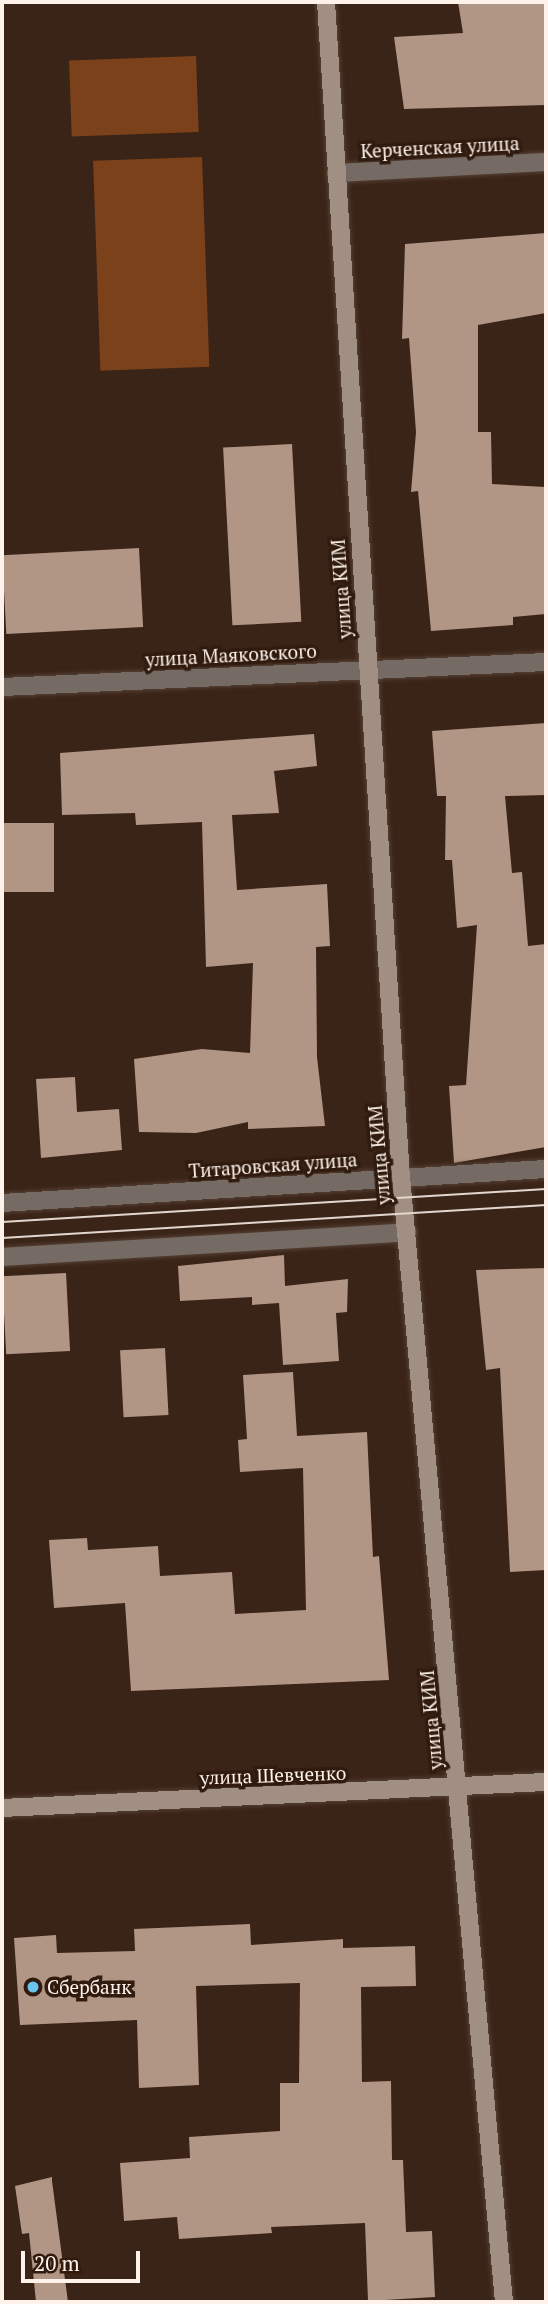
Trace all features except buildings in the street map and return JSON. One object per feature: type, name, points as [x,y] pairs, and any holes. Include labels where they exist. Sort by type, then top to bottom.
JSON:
[{"type":"street","name":"улица КИМ","points":[[326,2],[401,1177],[504,2302]]},
{"type":"street","name":"Керченская улица","points":[[336,173],[546,162]]},
{"type":"street","name":"улица Маяковского","points":[[2,687],[546,662]]},
{"type":"street","name":"Титаровская улица","points":[[2,1203],[546,1169]]},
{"type":"street","points":[[2,1257],[407,1232]]},
{"type":"street","name":"улица Шевченко","points":[[2,1808],[546,1782]]},
{"type":"shaded area","points":[[196,56],[199,132],[72,136],[69,60]]},
{"type":"shaded area","points":[[202,157],[209,367],[100,371],[93,161]]},
{"type":"tram line","points":[[2,1222],[546,1189]]},
{"type":"tram line","points":[[2,1238],[546,1205]]},
{"type":"place","name":"Сбербанк","points":[[33,1987]]}]
